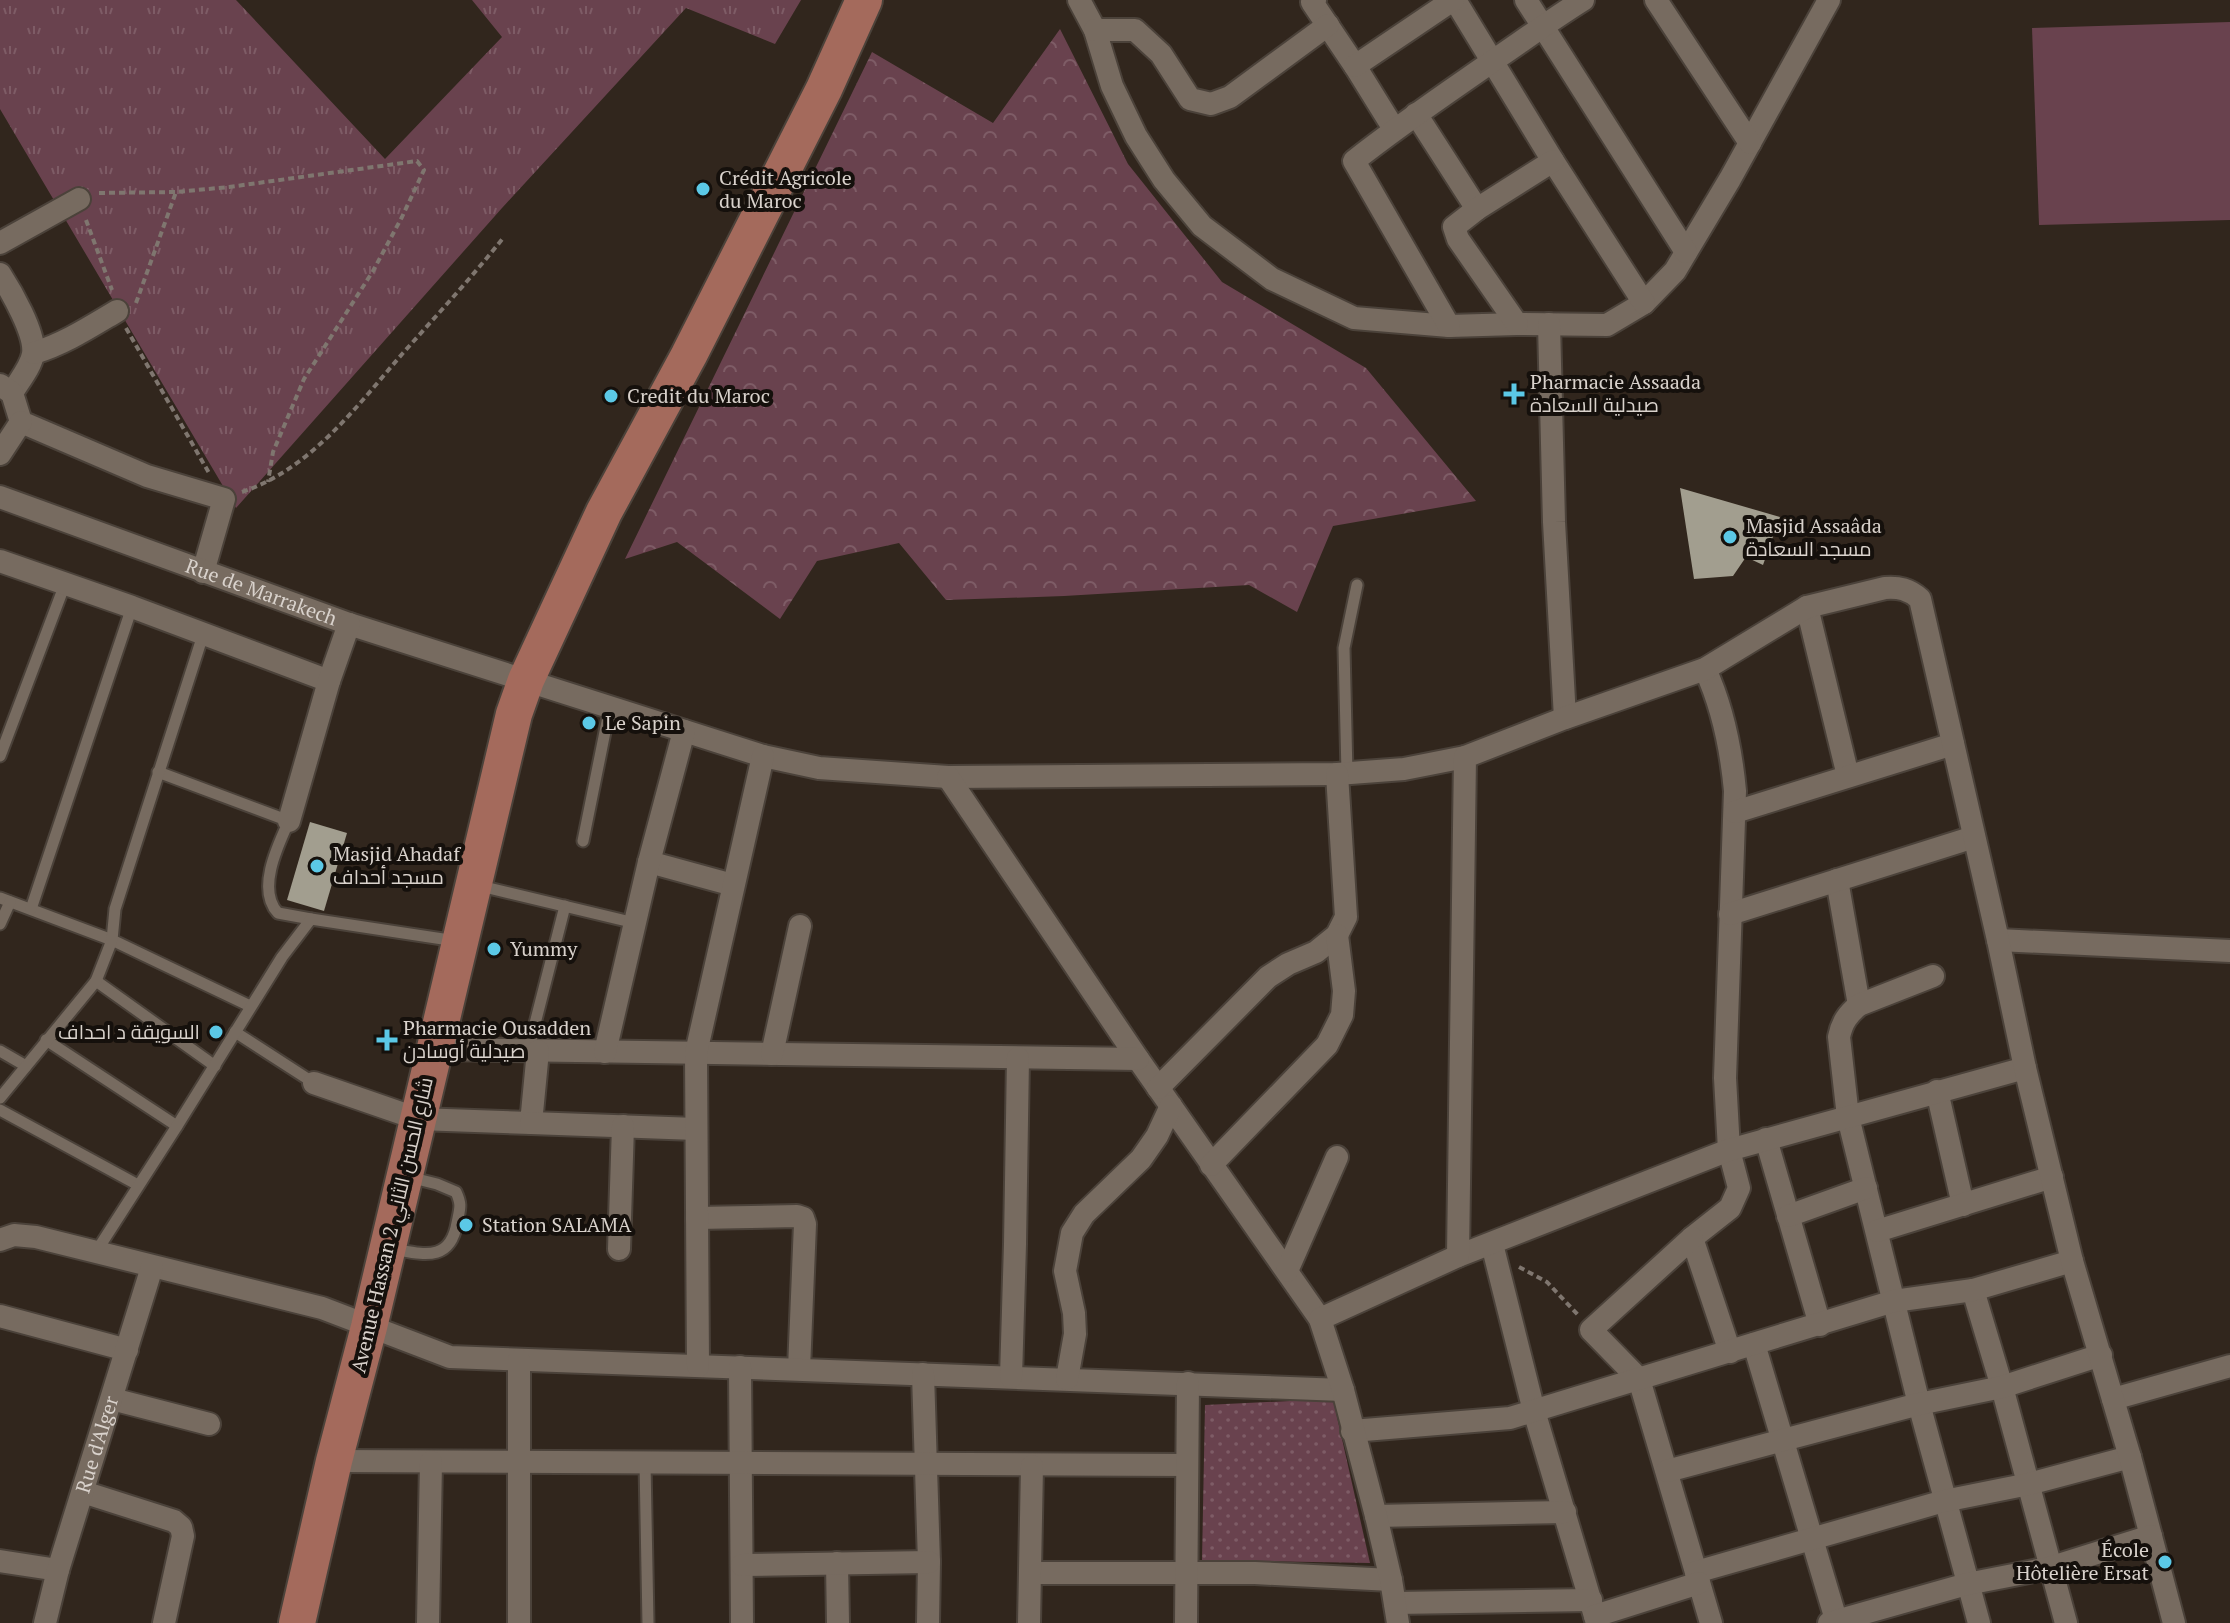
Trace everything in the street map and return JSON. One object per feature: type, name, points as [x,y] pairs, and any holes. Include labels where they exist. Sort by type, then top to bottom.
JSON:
[{"type":"main road","name":"Avenue Hassan 2 شارع الحسن الثاني","points":[[297,1623],[514,714],[526,680],[604,512],[696,341],[824,89],[864,0]]},
{"type":"street","points":[[1079,0],[1095,30],[1112,86],[1136,136],[1164,180],[1202,226],[1272,279],[1354,318],[1449,326],[1607,325],[1644,303],[1675,271],[1829,0]]},
{"type":"street","points":[[1315,0],[1312,2],[1394,129]]},
{"type":"street","points":[[1355,66],[1454,0],[1644,303]]},
{"type":"street","points":[[1526,0],[1686,252]]},
{"type":"street","points":[[1449,326],[1354,161],[1394,129],[1542,25],[1583,0]]},
{"type":"street","points":[[1656,0],[1750,143]]},
{"type":"street","points":[[1095,30],[1135,30],[1161,54],[1190,99],[1211,104],[1230,97],[1328,25]]},
{"type":"street","points":[[1416,114],[1477,209]]},
{"type":"street","points":[[1517,324],[1454,227],[1553,161]]},
{"type":"street","points":[[0,243],[79,199]]},
{"type":"street","points":[[0,274],[17,301],[34,353]]},
{"type":"street","points":[[0,454],[21,422],[19,408],[6,389],[34,353],[122,320]]},
{"type":"street","points":[[1549,324],[1554,522],[1565,718]]},
{"type":"street","points":[[21,422],[147,476],[224,499],[203,572]]},
{"type":"street","name":"Rue de Marrakech","points":[[0,497],[349,624],[763,756],[819,768],[948,777],[1342,774],[1404,769],[1465,757],[1705,669],[1807,607],[1885,588],[1903,588],[1920,599],[1953,744]]},
{"type":"street","points":[[0,561],[329,681]]},
{"type":"street","points":[[1807,607],[1848,776]]},
{"type":"street","points":[[289,821],[329,681],[349,624]]},
{"type":"street","points":[[1705,669],[1718,697],[1731,755],[1735,812],[1725,1078],[1729,1150],[1738,1194],[1730,1208],[1692,1238],[1591,1330],[1639,1379],[1711,1623]]},
{"type":"street","points":[[605,1052],[649,862],[684,731]]},
{"type":"street","points":[[1735,812],[1953,744],[2025,1068],[2072,1261],[2130,1457],[2174,1623]]},
{"type":"street","points":[[698,1366],[696,1053],[763,756]]},
{"type":"street","points":[[1458,1256],[1465,757]]},
{"type":"street","points":[[1067,1379],[1075,1334],[1065,1271],[1072,1233],[1084,1214],[1141,1159],[1157,1136],[1164,1097],[1268,977],[1316,952],[1337,935],[1346,917],[1342,774]]},
{"type":"street","points":[[948,777],[1164,1097],[1320,1319],[1343,1390],[1376,1516],[1396,1613],[1594,1613],[1811,1539],[1944,1501],[2029,1484],[2130,1457]]},
{"type":"street","points":[[1730,914],[1974,837]]},
{"type":"street","points":[[649,862],[733,885]]},
{"type":"street","points":[[1837,880],[1859,1005]]},
{"type":"street","points":[[772,1054],[800,926]]},
{"type":"street","points":[[1211,1165],[1327,1045],[1342,1015],[1344,991],[1337,935]]},
{"type":"street","points":[[1998,940],[2230,951]]},
{"type":"street","points":[[1933,976],[1859,1005],[1841,1025],[1839,1037],[1848,1117],[1944,1501],[1979,1623]]},
{"type":"street","points":[[434,1049],[1138,1059]]},
{"type":"street","points":[[531,1123],[533,1051]]},
{"type":"street","points":[[1011,1377],[1018,1058]]},
{"type":"street","points":[[1320,1319],[1458,1256],[1494,1254],[1729,1150],[2025,1068]]},
{"type":"street","points":[[314,1083],[418,1119],[696,1129]]},
{"type":"street","points":[[1937,1091],[1963,1205]]},
{"type":"street","points":[[619,1249],[623,1126]]},
{"type":"street","points":[[1766,1139],[1820,1325]]},
{"type":"street","points":[[1287,1271],[1337,1157]]},
{"type":"street","points":[[1877,1231],[2052,1177]]},
{"type":"street","points":[[1788,1216],[1866,1188]]},
{"type":"street","points":[[697,1218],[803,1218],[799,1369]]},
{"type":"street","points":[[0,1240],[14,1235],[36,1237],[322,1308],[450,1357],[1343,1390]]},
{"type":"street","points":[[1692,1238],[1730,1352]]},
{"type":"street","points":[[1494,1254],[1534,1411],[1594,1613]]},
{"type":"street","points":[[1352,1431],[1510,1418],[1894,1301],[1973,1290],[2072,1261]]},
{"type":"street","name":"Rue d'Alger","points":[[45,1623],[58,1570],[152,1267]]},
{"type":"street","points":[[1973,1290],[2066,1623]]},
{"type":"street","points":[[0,1316],[127,1350]]},
{"type":"street","points":[[1754,1344],[1834,1622],[1967,1584],[2049,1568],[2151,1536]]},
{"type":"street","points":[[1667,1471],[1919,1404],[2002,1387],[2101,1355]]},
{"type":"street","points":[[519,1360],[519,1623]]},
{"type":"street","points":[[2113,1399],[2230,1366]]},
{"type":"street","points":[[740,1367],[742,1623]]},
{"type":"street","points":[[923,1374],[928,1623]]},
{"type":"street","points":[[1186,1623],[1188,1383]]},
{"type":"street","points":[[112,1399],[209,1424]]},
{"type":"street","points":[[334,1461],[1187,1465]]},
{"type":"street","points":[[428,1623],[431,1462]]},
{"type":"street","points":[[1029,1623],[1032,1466]]},
{"type":"street","points":[[83,1492],[174,1521],[181,1527],[183,1536],[164,1623]]},
{"type":"street","points":[[1376,1516],[1565,1512]]},
{"type":"street","points":[[0,1561],[58,1570]]},
{"type":"street","points":[[742,1565],[929,1562]]},
{"type":"street","points":[[837,1563],[838,1623]]},
{"type":"street","points":[[1032,1573],[1255,1573],[1391,1580]]},
{"type":"lane","points":[[0,756],[65,584]]},
{"type":"lane","points":[[1342,774],[1344,648],[1357,585]]},
{"type":"lane","points":[[31,909],[132,607]]},
{"type":"lane","points":[[0,1098],[96,981],[112,940],[115,909],[203,635]]},
{"type":"lane","points":[[583,841],[610,707]]},
{"type":"lane","points":[[158,772],[289,821],[271,860],[270,891],[272,906],[278,913],[460,942]]},
{"type":"lane","points":[[473,884],[635,923]]},
{"type":"lane","points":[[0,924],[5,900],[112,940],[250,1006]]},
{"type":"lane","points":[[533,1051],[565,906]]},
{"type":"lane","points":[[96,1252],[250,1006],[311,919]]},
{"type":"lane","points":[[96,981],[215,1066]]},
{"type":"lane","points":[[235,1032],[314,1083]]},
{"type":"lane","points":[[46,1040],[177,1126]]},
{"type":"lane","points":[[0,1051],[26,1066]]},
{"type":"lane","points":[[0,1110],[138,1185]]},
{"type":"lane","points":[[387,1248],[429,1255],[443,1250],[454,1239],[461,1203],[456,1192],[404,1176]]},
{"type":"lane","points":[[645,1463],[648,1623]]},
{"type":"path","points":[[268,482],[273,452],[304,379],[373,271],[424,170],[417,161],[176,192],[83,194],[79,199],[122,320],[224,499],[268,482],[331,435],[504,237]]},
{"type":"path","points":[[122,320],[176,192]]},
{"type":"path","points":[[1494,1254],[1547,1282],[1591,1330]]},
{"type":"green space","points":[[0,0],[236,0],[385,159],[502,37],[472,0],[801,0],[775,44],[686,8],[502,208],[236,508],[0,109]]},
{"type":"green space","points":[[2230,22],[2230,220],[2039,225],[2032,28]]},
{"type":"green space","points":[[1060,29],[1128,164],[1222,282],[1366,368],[1476,501],[1333,526],[1297,612],[1249,585],[946,600],[899,543],[817,561],[780,619],[677,542],[625,559],[872,52],[993,123]]},
{"type":"green space","points":[[1333,1399],[1370,1563],[1202,1560],[1205,1405]]},
{"type":"building","name":"Masjid Assaâda مسجد السعادة","points":[[1680,488],[1780,517],[1763,565],[1746,557],[1733,576],[1694,579]]},
{"type":"building","name":"Masjid Ahadaf مسجد أحداف","points":[[310,822],[347,833],[324,911],[287,900]]},
{"type":"place","name":"Crédit Agricole du Maroc","points":[[703,189]]},
{"type":"place","name":"Pharmacie Assaada صيدلية السعادة","points":[[1514,394]]},
{"type":"place","name":"Credit du Maroc","points":[[611,396]]},
{"type":"place","name":"Masjid Assaâda مسجد السعادة","points":[[1730,537]]},
{"type":"place","name":"Le Sapin","points":[[589,723]]},
{"type":"place","name":"Masjid Ahadaf مسجد أحداف","points":[[317,866]]},
{"type":"place","name":"Yummy","points":[[494,949]]},
{"type":"place","name":"السويقة د احداف","points":[[216,1032]]},
{"type":"place","name":"Pharmacie Ousadden صيدلية أوسادن","points":[[387,1040]]},
{"type":"place","name":"Station SALAMA","points":[[466,1225]]},
{"type":"place","name":"École Hôtelière Ersat","points":[[2165,1562]]}]
